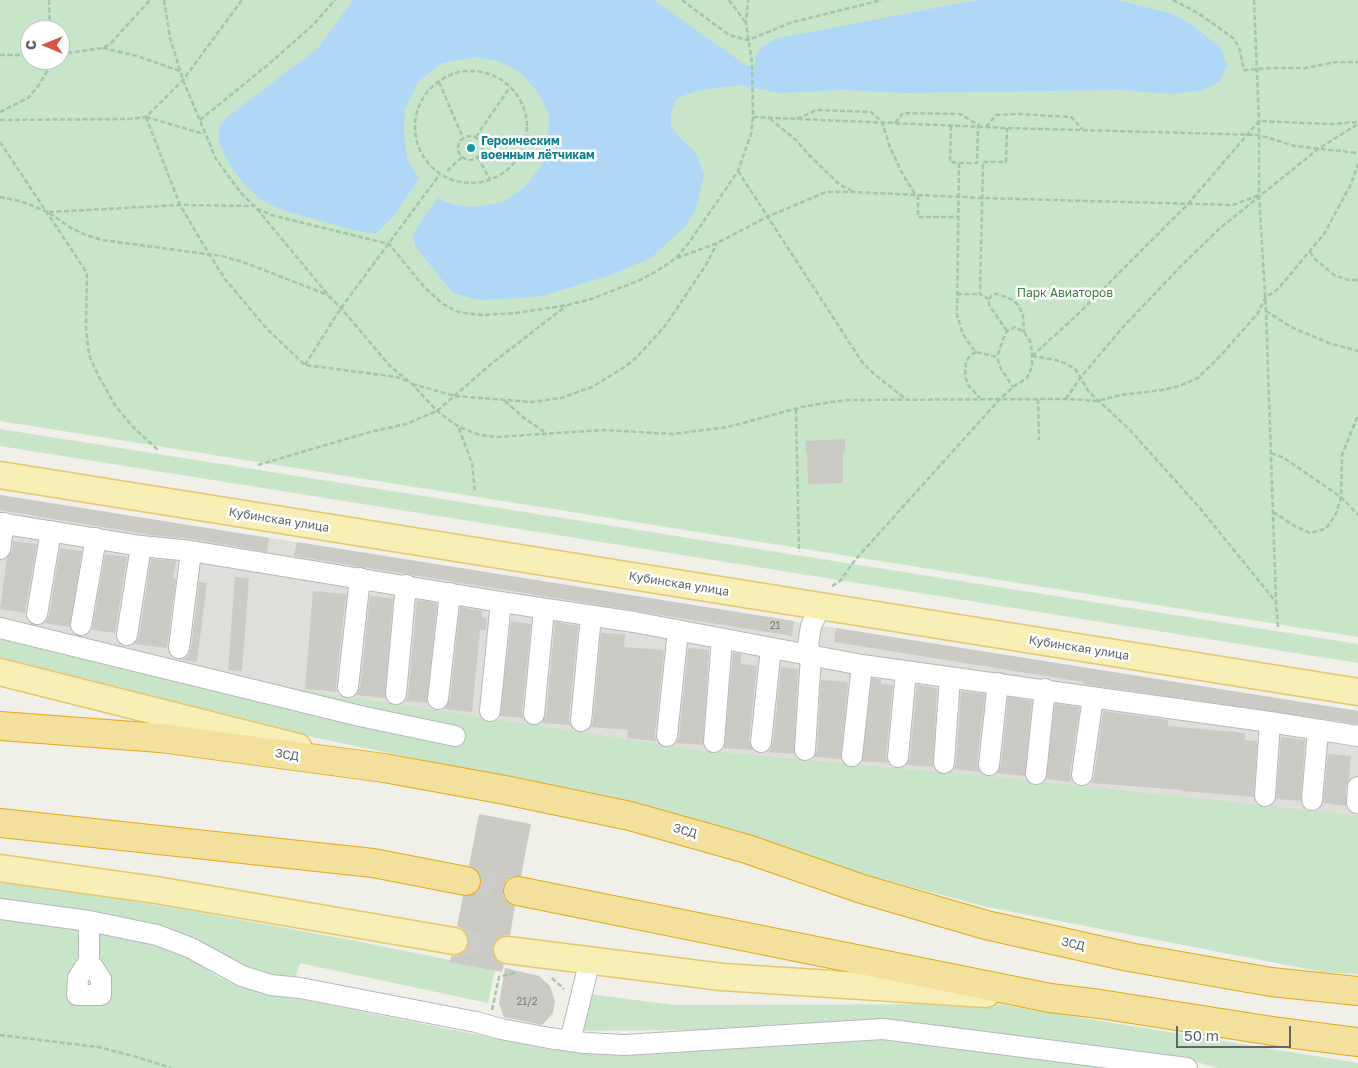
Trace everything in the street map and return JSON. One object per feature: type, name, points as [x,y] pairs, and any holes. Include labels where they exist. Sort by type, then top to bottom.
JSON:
[{"type":"highway","name":"ЗСД","points":[[0,726],[160,738],[384,768],[630,816],[747,849],[862,889],[986,925],[1129,956],[1271,982],[1358,991]]},
{"type":"highway","points":[[0,823],[373,863],[466,881]]},
{"type":"highway","points":[[518,891],[1050,998],[1358,1042]]},
{"type":"main road","name":"Кубинская улица","points":[[0,458],[1358,692]]},
{"type":"main road","name":"Кубинская улица","points":[[0,475],[821,600],[1358,674]]},
{"type":"main road","points":[[0,672],[384,768]]},
{"type":"main road","points":[[0,868],[156,890],[454,941]]},
{"type":"main road","points":[[507,950],[722,977],[1050,998]]},
{"type":"lane","points":[[0,549],[2,523],[141,546],[191,551],[634,622],[862,665],[1045,689],[1358,736]]},
{"type":"lane","points":[[37,614],[51,531]]},
{"type":"lane","points":[[82,624],[96,538]]},
{"type":"lane","points":[[127,635],[141,546]]},
{"type":"lane","points":[[178,648],[191,551]]},
{"type":"lane","points":[[348,687],[360,578]]},
{"type":"lane","points":[[396,694],[406,585]]},
{"type":"lane","points":[[438,699],[450,593]]},
{"type":"lane","points":[[804,750],[812,656],[819,648],[822,629],[821,600]]},
{"type":"lane","points":[[490,711],[502,602]]},
{"type":"lane","points":[[534,714],[544,609]]},
{"type":"lane","points":[[581,721],[591,616]]},
{"type":"lane","points":[[0,628],[350,713],[455,736]]},
{"type":"lane","points":[[667,736],[678,630]]},
{"type":"lane","points":[[714,742],[722,639]]},
{"type":"lane","points":[[761,742],[771,648]]},
{"type":"lane","points":[[852,756],[862,665]]},
{"type":"lane","points":[[898,757],[906,671]]},
{"type":"lane","points":[[944,763],[950,676]]},
{"type":"lane","points":[[989,765],[998,683]]},
{"type":"lane","points":[[1036,774],[1045,689]]},
{"type":"lane","points":[[1082,775],[1093,697]]},
{"type":"lane","points":[[1265,796],[1270,722]]},
{"type":"lane","points":[[1312,800],[1318,730]]},
{"type":"lane","points":[[0,909],[89,921],[157,935],[191,948],[242,976],[272,985],[300,988],[570,1041],[624,1046],[883,1029],[1187,1068]]},
{"type":"lane","points":[[89,921],[89,961]]},
{"type":"lane","points":[[570,1041],[590,960]]},
{"type":"path","points":[[49,0],[50,20]]},
{"type":"path","points":[[103,48],[110,43],[150,0]]},
{"type":"path","points":[[164,0],[170,38],[183,80],[205,134],[223,169],[241,193],[257,209],[390,366],[412,384],[437,411],[459,427],[480,435],[497,437],[604,430],[674,434],[728,427],[822,403],[846,400],[1066,399],[1097,401],[1121,395],[1179,386],[1198,378],[1242,333],[1258,313],[1265,298],[1278,289],[1310,252],[1337,213],[1358,164]]},
{"type":"path","points":[[146,116],[183,80],[242,0]]},
{"type":"path","points":[[200,120],[313,25],[335,0]]},
{"type":"path","points":[[682,0],[729,34],[748,40],[794,22],[882,0]]},
{"type":"path","points":[[729,0],[746,23]]},
{"type":"path","points":[[676,258],[699,229],[738,171],[752,134],[752,63],[746,23],[748,0]]},
{"type":"path","points":[[1173,0],[1198,13],[1233,38],[1239,47],[1244,70],[1305,68],[1336,62],[1358,62]]},
{"type":"path","points":[[1254,0],[1259,121],[1259,195],[1266,311],[1278,627]]},
{"type":"path","points":[[70,53],[103,48],[137,56],[180,71]]},
{"type":"path","points":[[0,55],[20,55]]},
{"type":"path","points":[[0,112],[28,98],[48,70]]},
{"type":"path","points":[[459,72],[481,72],[502,80],[510,87],[523,105],[527,127],[523,150],[505,171],[490,180],[470,183],[459,182],[440,174],[431,166],[418,146],[416,122],[423,99],[439,82],[459,72]]},
{"type":"path","points":[[439,82],[463,138]]},
{"type":"path","points":[[476,138],[510,87]]},
{"type":"path","points":[[796,119],[816,110],[872,112],[882,122],[899,168],[916,195],[918,217],[958,217]]},
{"type":"path","points":[[895,123],[903,113],[960,114],[980,127]]},
{"type":"path","points":[[986,127],[996,115],[1018,114],[1070,117],[1083,130]]},
{"type":"path","points":[[146,116],[180,205],[209,254],[225,278],[267,329],[305,365],[397,377],[412,384],[455,396],[532,402],[569,396],[592,387],[636,358],[665,326],[701,273],[717,243]]},
{"type":"path","points":[[0,120],[131,119],[146,116],[205,134]]},
{"type":"path","points":[[753,117],[951,126],[1259,135],[1289,144],[1358,153]]},
{"type":"path","points":[[768,118],[796,140],[809,156],[840,185],[853,192]]},
{"type":"path","points":[[1259,121],[1330,124],[1358,123]]},
{"type":"path","points":[[1032,356],[1076,316],[1187,205],[1259,121]]},
{"type":"path","points":[[1066,399],[1080,378],[1123,328],[1219,229],[1318,149],[1358,123]]},
{"type":"path","points":[[951,126],[950,162],[959,163],[1006,162],[1008,128]]},
{"type":"path","points":[[977,163],[980,127]]},
{"type":"path","points":[[472,136],[481,144],[481,153],[478,157],[470,160],[462,157],[457,149],[463,138],[472,136]]},
{"type":"path","points":[[0,142],[87,273],[86,328],[89,355],[99,377],[115,405],[132,426],[160,451]]},
{"type":"path","points":[[447,171],[462,157]]},
{"type":"path","points":[[478,157],[490,180]]},
{"type":"path","points":[[980,294],[983,162]]},
{"type":"path","points":[[959,163],[957,315],[963,334],[976,352],[997,358]]},
{"type":"path","points":[[738,171],[862,362],[872,373],[908,401]]},
{"type":"path","points":[[305,365],[341,308],[440,174]]},
{"type":"path","points":[[257,209],[275,216],[389,244],[426,288],[449,308],[458,312],[482,315],[516,313],[568,305],[591,299],[638,281],[676,258],[717,243],[767,217],[826,192],[1187,205],[1233,205],[1259,195]]},
{"type":"path","points":[[0,197],[48,212],[71,228],[102,240],[147,248],[209,254],[243,262],[329,296]]},
{"type":"path","points":[[48,212],[180,205],[254,206]]},
{"type":"path","points":[[1310,252],[1314,258],[1334,275],[1348,280],[1358,280]]},
{"type":"path","points":[[957,294],[980,294],[989,299]]},
{"type":"path","points":[[1008,331],[989,305],[990,296],[997,294],[1013,300],[1023,314],[1024,332]]},
{"type":"path","points":[[258,466],[370,432],[406,424],[437,411],[491,364],[568,305]]},
{"type":"path","points":[[1266,311],[1298,330],[1329,343],[1358,351]]},
{"type":"path","points":[[821,600],[1000,400],[1013,387],[1027,378],[1032,368],[1031,343],[1024,332],[1015,327],[1008,331],[1004,337],[997,358],[1000,369],[1013,387]]},
{"type":"path","points":[[976,352],[966,361],[965,376],[968,385],[982,399]]},
{"type":"path","points":[[1032,356],[1056,360],[1076,370],[1089,392],[1129,429],[1192,500],[1276,602]]},
{"type":"path","points":[[1038,399],[1039,440]]},
{"type":"path","points":[[505,401],[524,418],[547,434]]},
{"type":"path","points":[[796,409],[799,552]]},
{"type":"path","points":[[1273,512],[1310,534],[1325,529],[1336,514],[1342,497],[1342,455],[1358,416]]},
{"type":"path","points":[[459,427],[472,464],[475,492]]},
{"type":"path","points":[[1271,454],[1284,458],[1342,497],[1358,515]]},
{"type":"path","points":[[489,1026],[499,977],[520,972]]},
{"type":"path","points":[[545,976],[554,978],[565,990]]},
{"type":"path","points":[[0,1035],[98,1047],[171,1068]]},
{"type":"shaded area","points":[[0,495],[1358,711],[1358,815],[992,776],[701,750],[305,690],[179,663],[0,619]]},
{"type":"green space","name":"Парк Авиаторов","points":[[0,0],[1358,0],[1358,637],[0,421]]},
{"type":"green space","points":[[0,429],[1358,644],[1358,663],[0,446]]},
{"type":"green space","points":[[0,633],[456,747],[460,730],[179,663],[305,690],[701,750],[992,776],[1358,815],[1358,974],[1323,972],[987,907],[863,874],[751,838],[500,776],[250,724],[0,658]]},
{"type":"green space","points":[[0,880],[180,909],[346,939],[495,969],[488,1003],[300,963],[295,979],[250,971],[0,900]]},
{"type":"green space","points":[[0,918],[76,928],[80,931],[78,1003],[105,1004],[106,993],[98,961],[97,940],[99,935],[105,933],[147,940],[185,955],[220,978],[240,987],[543,1048],[560,1049],[866,1037],[1130,1068],[0,1068]]},
{"type":"green space","points":[[589,994],[674,1005],[997,1004],[1358,1063],[1358,1068],[1218,1068],[1193,1061],[949,1027],[892,1021],[690,1030],[580,1031]]},
{"type":"water","points":[[353,0],[654,0],[747,66],[755,66],[756,55],[761,48],[775,39],[976,0],[1117,0],[1170,13],[1191,24],[1221,48],[1227,66],[1220,81],[1203,90],[1173,94],[1120,90],[905,93],[842,90],[780,93],[739,85],[697,91],[677,98],[671,113],[671,125],[677,135],[696,153],[704,175],[696,208],[686,226],[651,258],[611,275],[538,297],[478,300],[453,293],[415,246],[413,234],[438,198],[455,205],[473,207],[504,202],[526,186],[542,164],[548,139],[549,114],[539,94],[520,72],[498,61],[476,57],[442,63],[418,82],[405,109],[404,131],[407,158],[419,179],[392,218],[376,234],[354,230],[285,211],[261,200],[241,181],[225,157],[218,139],[219,127],[226,118],[318,48]]},
{"type":"building","points":[[845,439],[843,483],[808,484],[805,441]]},
{"type":"building","points":[[0,495],[269,538],[267,552],[0,510]]},
{"type":"building","points":[[13,541],[37,544],[25,613],[0,609],[7,558],[12,551]]},
{"type":"building","points":[[297,542],[794,621],[792,636],[294,556]]},
{"type":"building","points":[[60,548],[82,551],[70,627],[45,623],[49,616]]},
{"type":"building","points":[[105,554],[127,557],[115,633],[92,630]]},
{"type":"building","points":[[151,559],[176,561],[173,579],[176,579],[167,648],[135,644],[139,637]]},
{"type":"building","points":[[235,577],[249,578],[242,671],[228,670]]},
{"type":"building","points":[[199,582],[207,583],[197,662],[182,660],[188,656],[191,649]]},
{"type":"building","points":[[313,591],[346,594],[336,686],[337,692],[305,689]]},
{"type":"building","points":[[370,596],[393,598],[385,698],[356,695],[360,688]]},
{"type":"building","points":[[417,600],[437,603],[427,703],[406,701]]},
{"type":"building","points":[[460,607],[482,611],[482,617],[487,618],[486,630],[480,630],[472,712],[444,709],[450,700]]},
{"type":"building","points":[[511,621],[531,624],[523,718],[500,716]]},
{"type":"building","points":[[555,622],[578,626],[570,725],[542,723],[546,715]]},
{"type":"building","points":[[836,628],[1358,711],[1358,724],[1083,684],[1083,682],[834,642]]},
{"type":"building","points":[[601,633],[625,634],[624,647],[664,650],[655,735],[656,741],[627,738],[628,730],[591,727]]},
{"type":"building","points":[[688,648],[709,650],[703,745],[676,743],[679,737]]},
{"type":"building","points":[[733,653],[741,654],[741,664],[757,666],[749,741],[753,750],[724,748]]},
{"type":"building","points":[[781,667],[798,669],[794,754],[767,752],[771,749],[773,743]]},
{"type":"building","points":[[872,678],[881,680],[881,684],[893,685],[886,756],[888,763],[862,761]]},
{"type":"building","points":[[821,680],[848,682],[841,759],[814,757],[817,751]]},
{"type":"building","points":[[917,685],[937,688],[933,767],[906,765],[910,758]]},
{"type":"building","points":[[961,691],[985,694],[977,764],[980,772],[954,769],[956,764]]},
{"type":"building","points":[[1008,697],[1032,701],[1025,776],[997,773],[1001,766]]},
{"type":"building","points":[[1055,704],[1080,707],[1070,773],[1071,782],[1046,779]]},
{"type":"building","points":[[1103,711],[1168,720],[1168,726],[1245,733],[1245,740],[1257,741],[1254,797],[1091,783],[1094,777]]},
{"type":"building","points":[[1281,737],[1305,740],[1301,801],[1276,799]]},
{"type":"building","points":[[1328,754],[1351,756],[1349,780],[1346,786],[1346,806],[1323,803]]},
{"type":"building","points":[[479,814],[531,824],[521,876],[513,876],[507,880],[503,887],[503,896],[507,902],[515,906],[510,935],[501,936],[495,941],[492,948],[493,956],[498,962],[504,964],[502,972],[450,962],[451,956],[460,955],[469,944],[468,935],[457,926],[463,896],[472,896],[478,891],[481,884],[481,875],[476,869],[469,866]]},
{"type":"building","points":[[505,968],[539,976],[550,986],[555,1001],[553,1013],[542,1025],[504,1017],[499,1003]]},
{"type":"tunnel","points":[[466,881],[518,891]]},
{"type":"tunnel","points":[[454,941],[507,950]]},
{"type":"place","name":"Героическим военным лётчикам","points":[[471,148]]}]
